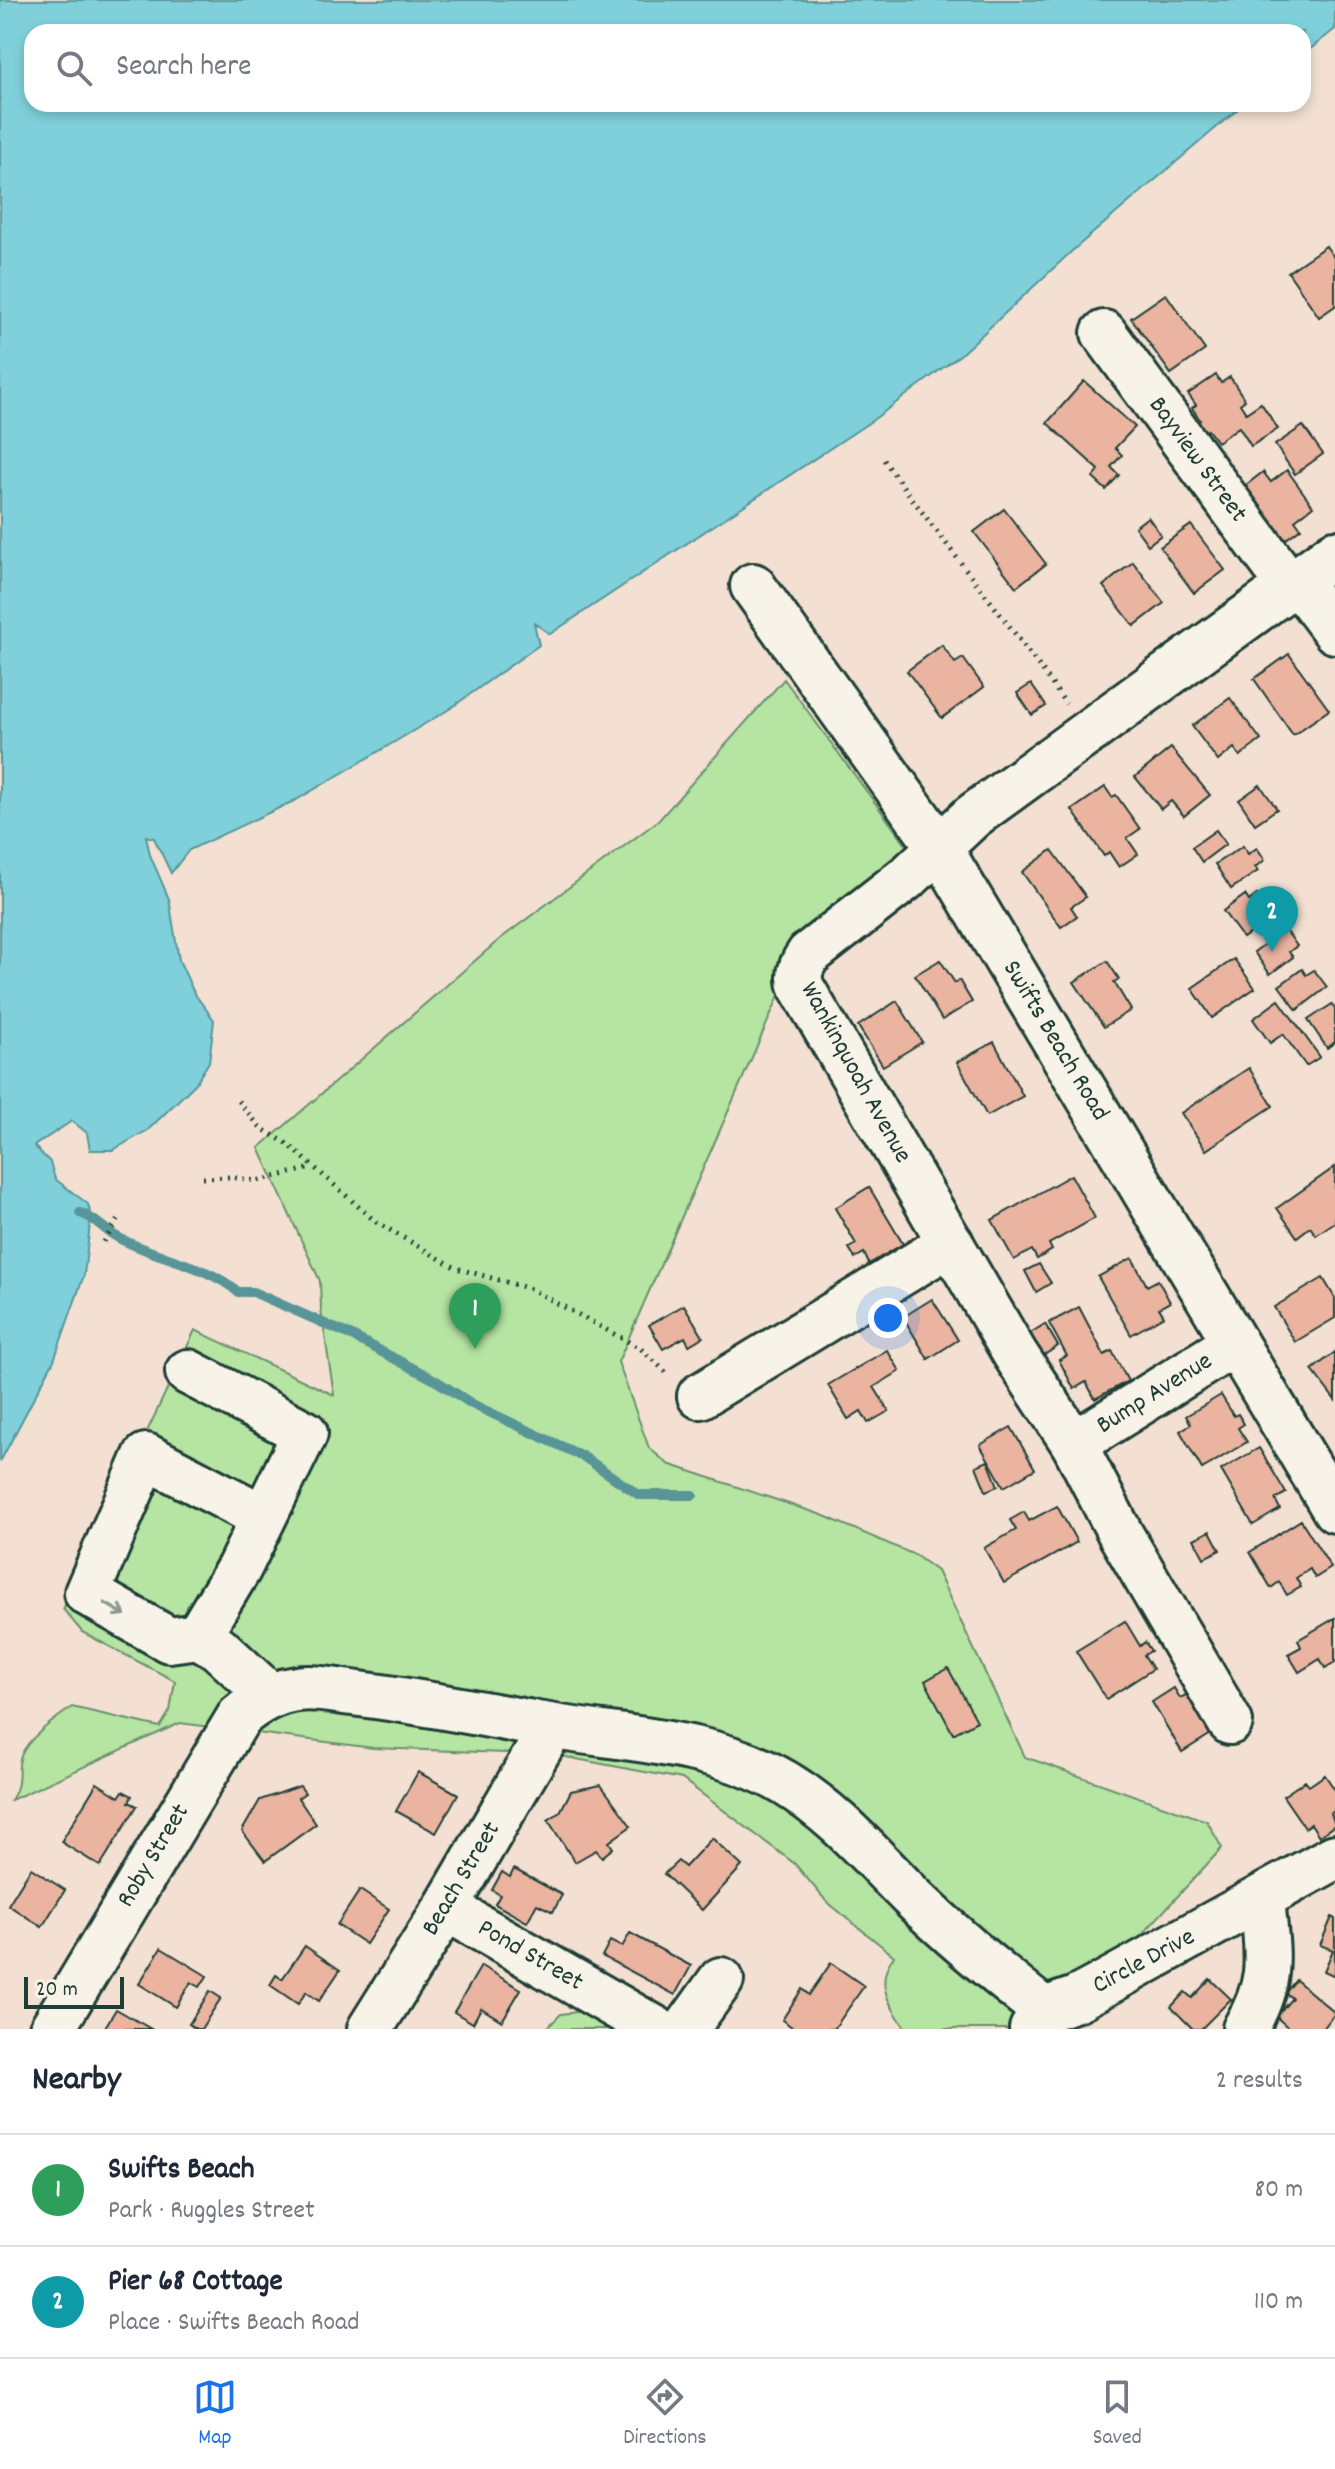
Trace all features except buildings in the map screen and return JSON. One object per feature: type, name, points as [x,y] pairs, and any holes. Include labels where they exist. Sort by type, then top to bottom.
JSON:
[{"type":"street","name":"Bayview Street","points":[[1104,333],[1278,570],[1311,599],[1335,631]]},
{"type":"street","name":"Wankinquoah Avenue","points":[[1230,1722],[1121,1535],[1074,1444],[1015,1354],[802,988],[799,976],[809,954],[910,875],[973,816],[1335,553]]},
{"type":"street","name":"Swifts Beach Road","points":[[753,586],[939,847],[1235,1343],[1323,1462],[1335,1510]]},
{"type":"street","points":[[700,1396],[951,1243]]},
{"type":"street","name":"Bump Avenue","points":[[1074,1444],[1235,1343]]},
{"type":"street","points":[[188,1372],[305,1433],[239,1568],[198,1636]]},
{"type":"street","points":[[263,1517],[146,1456],[87,1593],[169,1640],[198,1636],[217,1647],[269,1695],[313,1688],[387,1697],[677,1746],[745,1765],[781,1780],[812,1799],[838,1821],[1038,2020]]},
{"type":"street","name":"Roby Street","points":[[52,2029],[226,1734],[239,1717],[269,1695]]},
{"type":"street","name":"Beach Street","points":[[370,2029],[446,1908],[552,1727]]},
{"type":"street","name":"Circle Drive","points":[[1038,2020],[1335,1857]]},
{"type":"street","points":[[1245,2029],[1262,1997],[1267,1976],[1268,1948],[1262,1899]]},
{"type":"street","name":"Pond Street","points":[[446,1908],[656,2029]]},
{"type":"street","points":[[686,2029],[721,1980]]},
{"type":"path","points":[[884,460],[937,535],[1031,654],[1088,733]]},
{"type":"path","points":[[238,1101],[261,1128],[289,1145],[376,1222],[456,1268],[531,1289],[640,1348],[672,1378],[700,1396]]},
{"type":"path","points":[[203,1178],[230,1177],[256,1181],[312,1168]]},
{"type":"path","points":[[104,1242],[118,1219]]},
{"type":"green space","points":[[784,679],[909,849],[782,958],[777,974],[782,989],[618,1362],[649,1448],[668,1464],[822,1515],[915,1555],[937,1571],[1025,1757],[1207,1821],[1222,1848],[1118,1961],[1019,2029],[906,2029],[884,1985],[888,1966],[894,1956],[826,1901],[795,1864],[682,1779],[555,1755],[373,1748],[180,1723],[11,1800],[17,1787],[19,1762],[24,1749],[43,1729],[72,1707],[160,1727],[170,1711],[175,1681],[82,1632],[63,1609],[195,1330],[334,1395],[321,1310],[320,1281],[259,1148],[500,939],[659,820]]},
{"type":"green space","points":[[608,2008],[644,2029],[546,2029],[561,2014]]},
{"type":"water","points":[[0,0],[1335,0],[1335,29],[1311,48],[1311,24],[24,24],[24,112],[1235,112],[1072,251],[960,355],[873,420],[550,634],[534,623],[539,645],[448,710],[296,800],[189,850],[171,873],[154,838],[146,836],[150,855],[169,899],[179,960],[194,993],[214,1020],[209,1062],[195,1084],[148,1130],[113,1150],[90,1150],[87,1133],[72,1121],[34,1146],[50,1162],[55,1179],[88,1204],[91,1216],[84,1275],[54,1360],[0,1462]]},
{"type":"waterway","points":[[80,1213],[112,1234],[196,1268],[238,1292],[253,1292],[350,1335],[435,1380],[472,1404],[584,1457],[639,1495],[693,1495]]},
{"type":"place","name":"Pier 68 Cottage","points":[[1272,952]]},
{"type":"place","name":"Swifts Beach","points":[[475,1349]]}]
